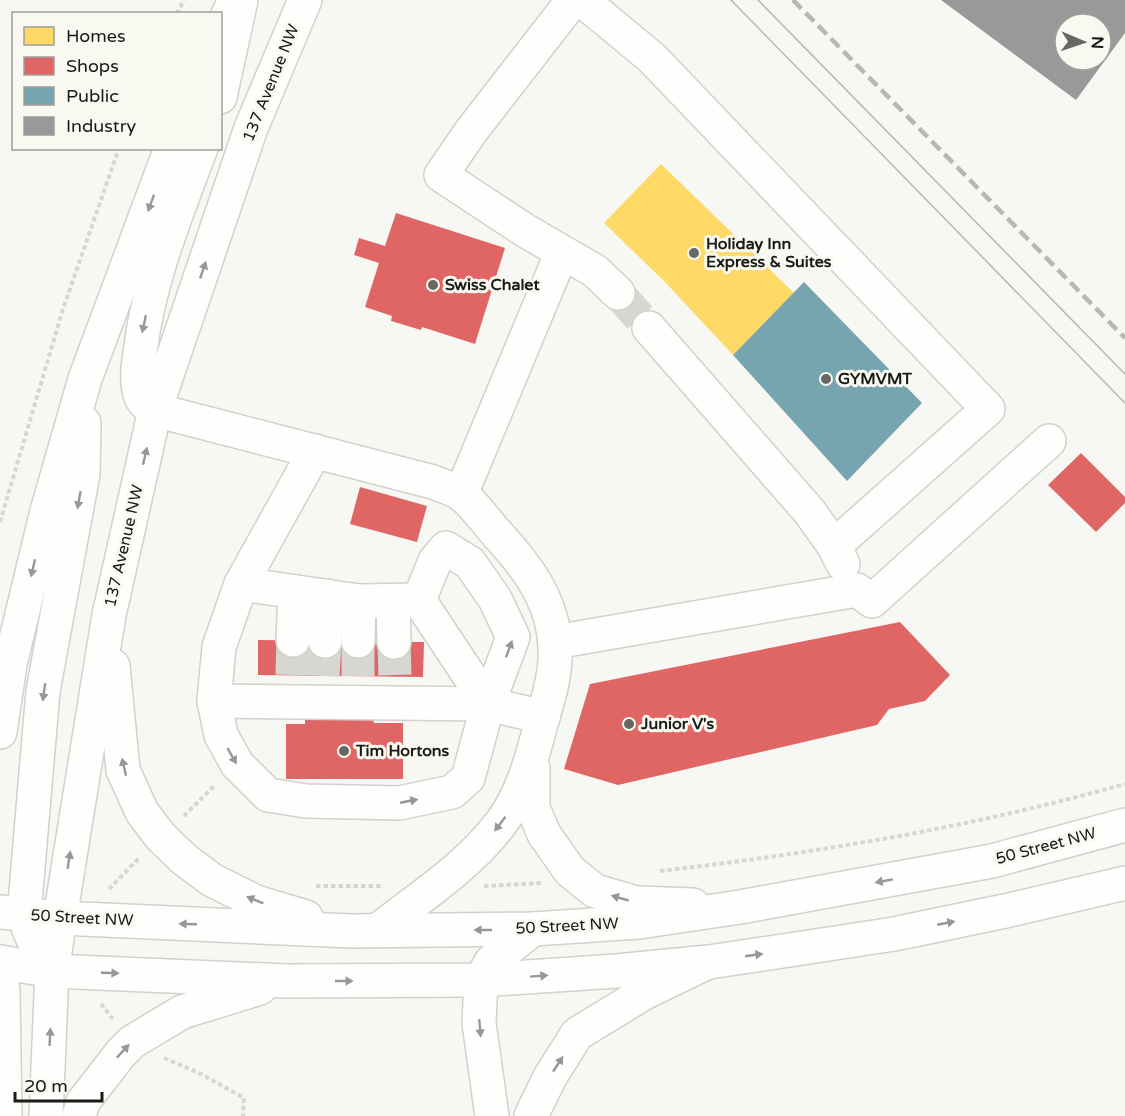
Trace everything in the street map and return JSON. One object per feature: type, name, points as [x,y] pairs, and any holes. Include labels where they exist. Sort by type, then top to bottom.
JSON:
[{"type":"main road","points":[[222,28],[235,0]]},
{"type":"main road","points":[[222,88],[241,0]]},
{"type":"main road","name":"137 Avenue NW","points":[[46,1116],[52,971],[60,918],[109,615],[155,410],[251,128],[305,0]]},
{"type":"main road","points":[[573,0],[472,130],[441,175],[526,231],[595,271],[618,293]]},
{"type":"main road","points":[[582,0],[652,58],[988,409],[834,546]]},
{"type":"main road","points":[[0,732],[5,675],[47,511],[85,379],[170,150]]},
{"type":"main road","points":[[109,615],[123,770],[142,812],[161,837],[185,860],[212,880],[256,902],[364,931],[435,886],[477,852],[502,822],[515,800],[534,752],[555,661],[555,632],[547,602],[521,560],[461,494],[433,482],[155,410],[144,403],[139,388],[143,324],[168,238],[200,150]]},
{"type":"main road","points":[[461,494],[562,252]]},
{"type":"main road","points":[[649,328],[809,511],[834,546],[857,590],[872,601],[1049,441]]},
{"type":"main road","points":[[52,971],[29,934],[12,914],[44,691],[83,474],[85,379]]},
{"type":"main road","points":[[315,451],[241,584],[219,647],[214,701],[221,735],[237,764],[268,795],[306,801],[399,803],[452,792],[468,778],[489,704],[513,637],[495,599],[470,563],[446,548],[406,600],[394,642]]},
{"type":"main road","points":[[241,584],[359,601],[406,600]]},
{"type":"main road","points":[[555,642],[857,590]]},
{"type":"main road","points":[[295,592],[309,640],[327,596]]},
{"type":"main road","points":[[406,600],[489,704]]},
{"type":"main road","points":[[358,641],[359,601]]},
{"type":"main road","points":[[214,701],[307,689],[395,690],[489,704],[543,717]]},
{"type":"main road","points":[[534,752],[533,808],[544,834],[570,871],[595,891],[637,903],[740,907]]},
{"type":"main road","name":"50 Street NW","points":[[12,914],[364,931],[533,929],[639,922],[740,907],[992,861],[1125,825]]},
{"type":"main road","points":[[4,1116],[3,993],[0,962],[52,971],[286,981],[481,980],[616,971],[710,962],[894,934],[1125,883]]},
{"type":"main road","points":[[492,1116],[479,1023],[481,980],[490,963],[533,929]]},
{"type":"main road","points":[[531,1116],[550,1077],[577,1034],[644,993],[710,962]]},
{"type":"main road","points":[[79,1116],[83,1102],[121,1053],[132,1042],[153,1028],[182,1012],[286,981]]},
{"type":"path","points":[[0,522],[63,309],[118,150]]},
{"type":"path","points":[[659,871],[853,845],[936,830],[1007,812],[1060,802],[1125,784]]},
{"type":"path","points":[[435,886],[522,885],[580,879]]},
{"type":"path","points":[[307,886],[389,886]]},
{"type":"path","points":[[158,1055],[201,1074],[244,1098],[243,1116]]},
{"type":"building: Homes","name":"Holiday Inn Express & Suites","points":[[661,164],[794,293],[733,355],[665,282],[604,223]]},
{"type":"building: Shops","name":"Swiss Chalet","points":[[396,213],[505,248],[475,344],[422,327],[421,330],[391,321],[392,316],[365,307],[379,263],[354,255],[359,238],[385,246]]},
{"type":"building: Shops","points":[[1081,453],[1125,497],[1125,503],[1096,532],[1048,485]]},
{"type":"building: Shops","points":[[360,487],[427,506],[417,542],[350,524]]},
{"type":"building: Shops","points":[[900,622],[950,675],[925,701],[889,709],[877,725],[618,785],[564,769],[590,684]]},
{"type":"building: Shops","points":[[258,640],[424,642],[423,677],[258,675]]},
{"type":"building: Shops","name":"Tim Hortons","points":[[305,719],[373,719],[374,723],[403,723],[403,779],[286,779],[286,724],[305,724]]},
{"type":"building: Public","name":"GYMVMT","points":[[804,282],[922,403],[847,481],[733,355]]},
{"type":"building: Industry","points":[[941,0],[1125,0],[1125,33],[1113,49],[1113,12],[1053,12],[1053,72],[1096,72],[1076,100]]},
{"type":"tunnel","points":[[618,293],[649,328]]},
{"type":"tunnel","points":[[292,675],[293,640]]},
{"type":"tunnel","points":[[323,676],[325,641]]},
{"type":"tunnel","points":[[358,641],[358,676]]},
{"type":"tunnel","points":[[394,642],[395,677]]},
{"type":"tram line","points":[[731,0],[1125,403]]},
{"type":"tram line","points":[[758,0],[1125,374]]},
{"type":"railway","points":[[793,0],[1125,338]]},
{"type":"place","name":"Holiday Inn Express & Suites","points":[[694,253]]},
{"type":"place","name":"Swiss Chalet","points":[[433,285]]},
{"type":"place","name":"GYMVMT","points":[[826,379]]},
{"type":"place","name":"Junior V's","points":[[629,724]]},
{"type":"place","name":"Tim Hortons","points":[[344,751]]}]
